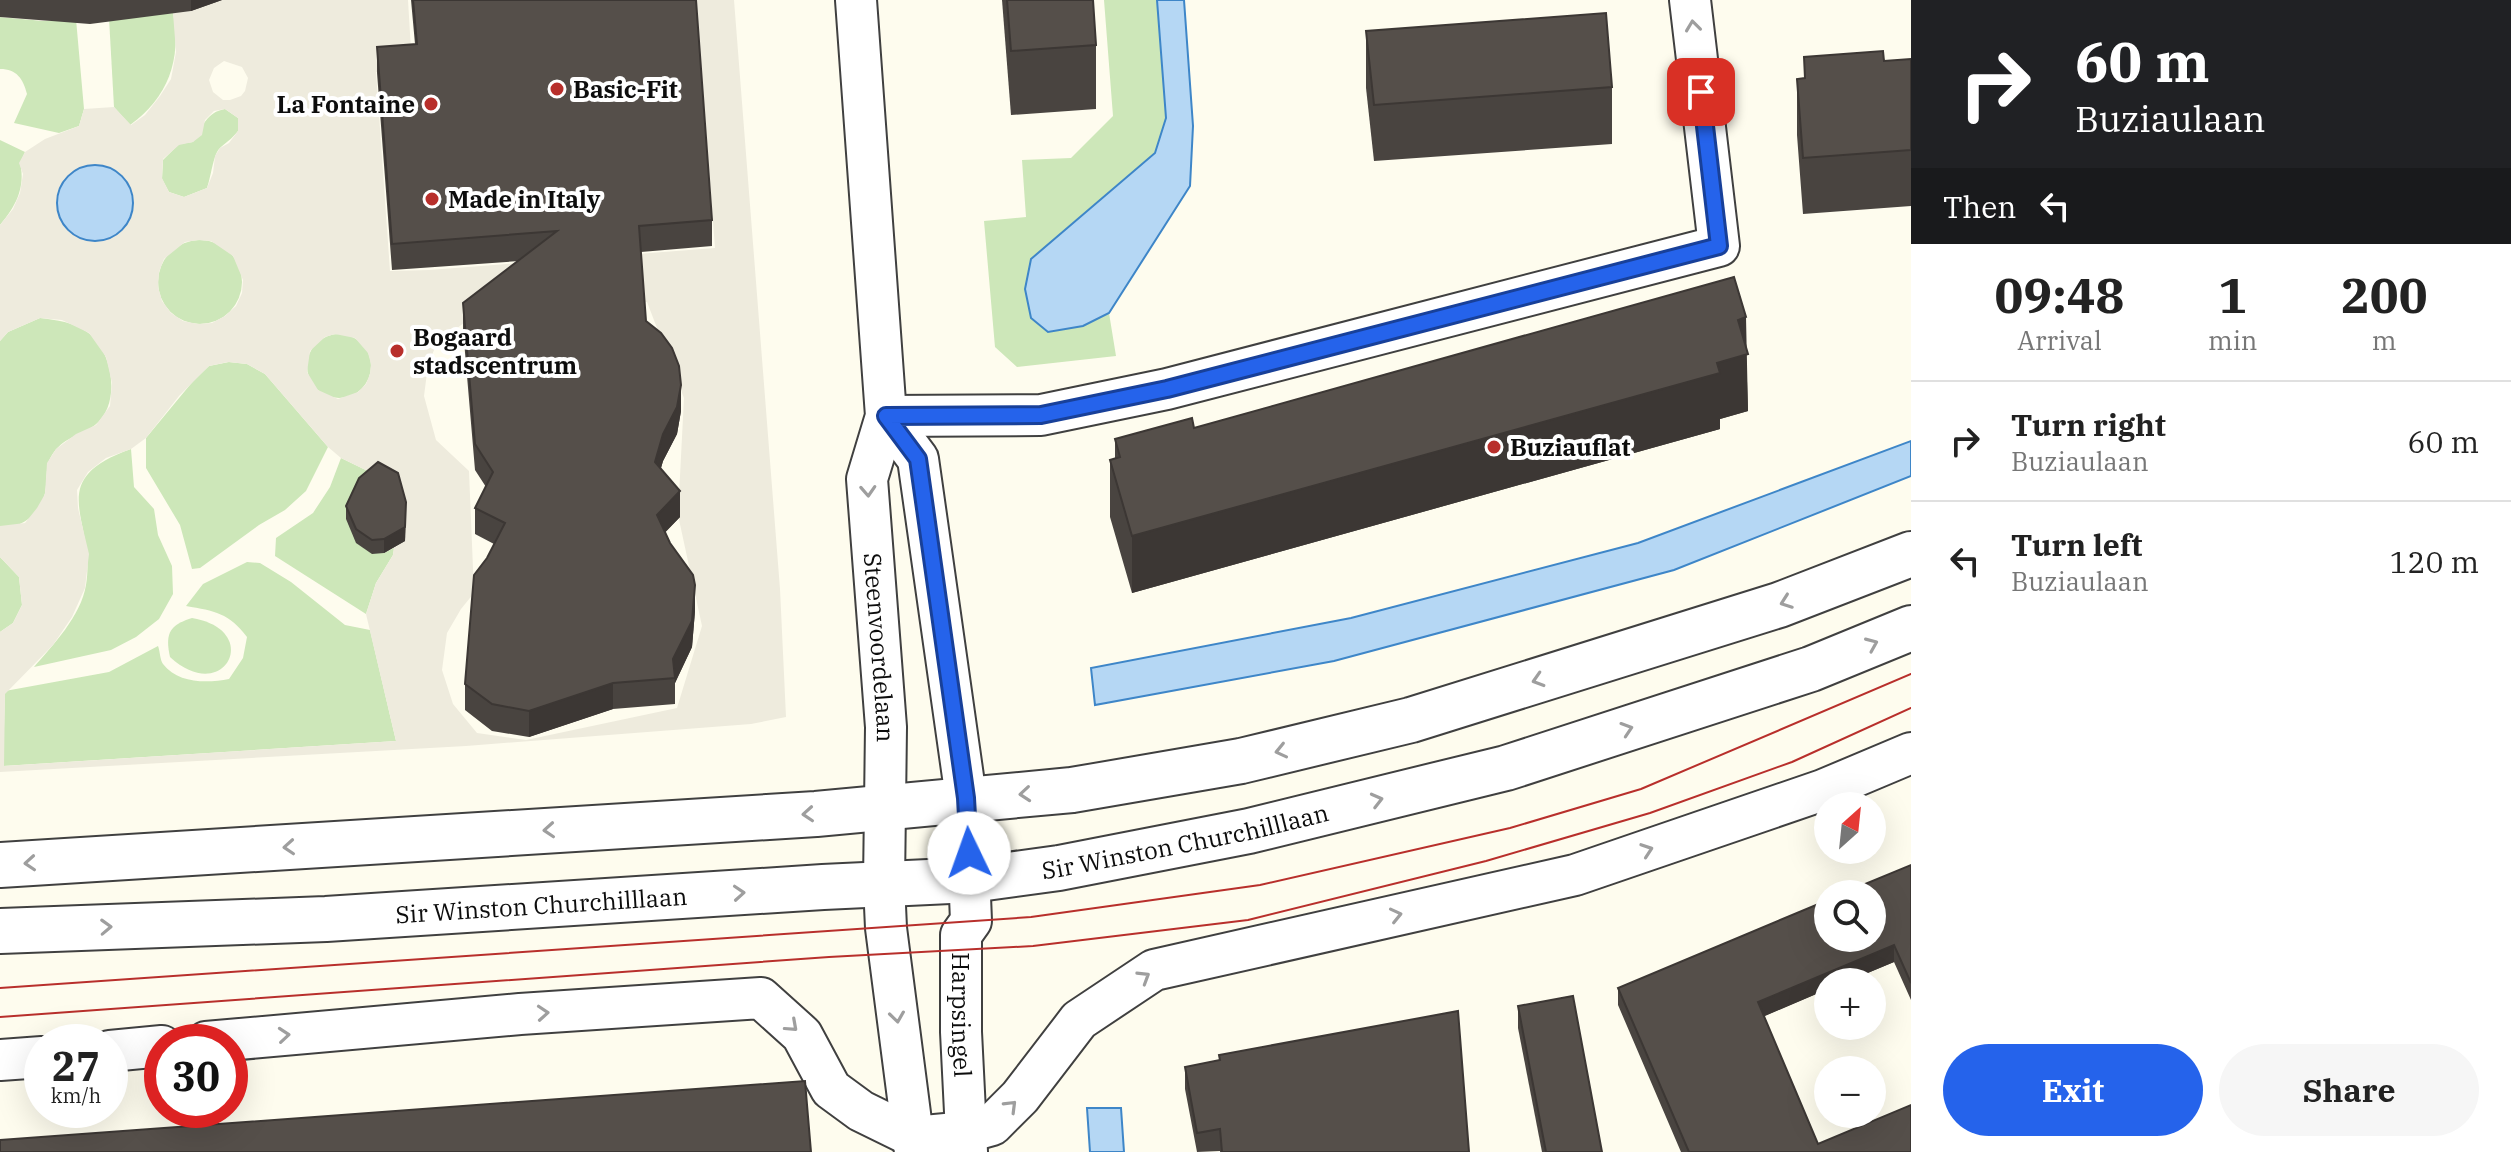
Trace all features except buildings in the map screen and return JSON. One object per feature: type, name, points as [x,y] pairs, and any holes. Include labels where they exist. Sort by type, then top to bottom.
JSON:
[{"type":"street","name":"Steenvoordelaan","points":[[856,0],[886,416],[867,479],[884,692],[884,884]]},
{"type":"street","points":[[886,416],[1041,415],[1167,389],[1719,246],[1690,0]]},
{"type":"street","points":[[886,416],[918,459],[966,798],[971,880]]},
{"type":"street","points":[[0,865],[886,808],[1072,790],[1241,761],[1411,720],[1779,605],[1911,554]]},
{"type":"street","name":"Sir Winston Churchilllaan","points":[[0,931],[326,919],[971,880],[1059,868],[1249,831],[1506,768],[1811,669],[1911,628]]},
{"type":"street","points":[[248,1038],[520,1014],[761,998],[802,1035],[831,1089],[861,1111],[914,1144],[967,1142],[992,1125],[1020,1097],[1079,1020],[1154,970],[1575,875],[1823,790],[1911,753]]},
{"type":"street","name":"Harpsingel","points":[[967,1142],[961,1020],[961,935],[971,921],[971,880]]},
{"type":"street","points":[[884,884],[914,1144]]},
{"type":"street","points":[[0,1060],[24,1058]]},
{"type":"green space","points":[[1104,0],[1157,0],[1166,118],[1155,153],[1064,230],[1083,326],[1109,313],[1116,356],[1017,367],[995,347],[984,221],[1026,217],[1022,160],[1071,158],[1113,116]]},
{"type":"green space","points":[[173,13],[175,46],[169,76],[154,103],[130,125],[114,107],[109,18]]},
{"type":"green space","points":[[0,17],[44,21],[76,19],[84,109],[79,126],[59,133],[14,123],[27,94],[18,76],[0,69]]},
{"type":"green space","points":[[225,109],[238,118],[238,131],[217,152],[207,188],[184,197],[169,192],[162,179],[163,160],[179,144],[193,142],[209,117]]},
{"type":"green space","points":[[0,140],[25,152],[20,163],[22,181],[18,197],[0,225]]},
{"type":"green space","points":[[200,240],[216,243],[230,252],[239,266],[242,282],[239,298],[230,312],[216,321],[200,324],[184,321],[170,312],[161,298],[158,282],[161,266],[170,252],[184,243]]},
{"type":"green space","points":[[40,318],[76,326],[96,340],[111,377],[109,404],[95,425],[63,443],[54,452],[48,467],[45,493],[34,514],[22,523],[0,526],[0,341],[8,332]]},
{"type":"green space","points":[[339,334],[351,336],[362,343],[369,354],[369,378],[362,389],[351,396],[339,398],[327,396],[316,389],[309,378],[307,366],[309,354],[316,343],[327,336]]},
{"type":"green space","points":[[229,362],[247,364],[265,374],[328,447],[306,491],[285,510],[200,568],[192,569],[180,525],[146,468],[146,438],[209,366]]},
{"type":"green space","points":[[131,449],[134,487],[154,509],[158,535],[172,566],[173,594],[159,619],[136,637],[111,650],[34,667],[65,629],[83,597],[87,562],[79,504],[80,489],[88,474],[104,461]]},
{"type":"green space","points":[[341,458],[378,476],[384,553],[394,548],[376,583],[366,614],[275,556],[276,538],[313,513],[330,487]]},
{"type":"green space","points":[[0,557],[19,577],[22,605],[13,623],[0,632]]},
{"type":"green space","points":[[247,562],[260,563],[291,582],[345,625],[370,630],[396,741],[3,766],[5,691],[109,672],[158,646],[163,664],[169,671],[185,679],[229,679],[243,658],[247,637],[221,614],[186,606],[203,584]]},
{"type":"green space","points":[[192,618],[214,625],[227,636],[231,649],[228,661],[220,670],[206,674],[189,670],[170,657],[170,632],[178,624]]},
{"type":"shaded area","points":[[0,0],[408,0],[412,67],[376,72],[390,271],[715,248],[696,0],[734,0],[780,589],[786,717],[751,724],[466,746],[0,772],[0,632],[13,623],[22,605],[19,577],[0,557],[0,526],[25,523],[37,508],[45,494],[47,463],[56,449],[76,434],[96,425],[110,406],[112,383],[106,357],[89,333],[62,320],[40,318],[8,332],[0,341],[0,225],[13,209],[20,193],[23,174],[19,163],[25,152],[45,139],[79,126],[84,109],[114,107],[131,125],[145,115],[171,79],[176,52],[173,13],[44,21],[0,17]],"holes":[[[224,61],[242,67],[248,78],[241,96],[223,100],[213,92],[209,80],[214,68]],[[225,109],[238,118],[238,131],[215,156],[207,188],[184,197],[169,192],[162,178],[163,159],[179,145],[193,142],[202,135],[205,120],[214,111]],[[211,241],[233,256],[243,280],[242,293],[236,306],[212,323],[183,321],[171,313],[162,301],[158,287],[164,259],[185,242]],[[647,302],[684,398],[678,515],[702,626],[677,708],[526,740],[477,733],[453,704],[442,670],[447,633],[474,593],[469,471],[436,440],[424,396],[428,365],[436,345],[475,314]],[[335,334],[355,338],[368,353],[370,374],[358,392],[338,399],[318,390],[307,372],[310,351],[325,337]],[[228,362],[247,364],[265,374],[328,447],[341,458],[378,476],[405,541],[394,548],[376,583],[366,614],[396,741],[4,766],[5,694],[53,645],[72,617],[85,588],[89,554],[77,490],[88,472],[106,458],[131,449],[146,438],[179,396],[209,366]]]},
{"type":"water","points":[[1157,0],[1184,0],[1193,126],[1190,186],[1109,313],[1083,326],[1048,332],[1031,318],[1025,289],[1031,259],[1155,153],[1166,118]]},
{"type":"water","points":[[88,165],[102,165],[116,171],[127,182],[133,203],[130,218],[122,230],[102,241],[88,241],[74,235],[63,224],[57,210],[57,196],[63,182],[74,171]]},
{"type":"water","points":[[1911,441],[1911,476],[1674,570],[1334,661],[1095,705],[1091,668],[1351,618],[1638,543]]},
{"type":"water","points":[[1087,1108],[1121,1108],[1124,1152],[1090,1152]]},
{"type":"tram line","points":[[0,988],[1031,917],[1260,885],[1510,828],[1641,789],[1911,674]]},
{"type":"tram line","points":[[0,1017],[829,957],[1033,946],[1248,920],[1486,861],[1650,813],[1792,762],[1911,708]]},
{"type":"place","name":"Basic-Fit","points":[[557,89]]},
{"type":"place","name":"La Fontaine","points":[[431,104]]},
{"type":"place","name":"Made in Italy","points":[[432,199]]},
{"type":"place","name":"Bogaard stadscentrum","points":[[397,351]]},
{"type":"place","name":"Buziauflat","points":[[1494,447]]},
{"type":"route","points":[[969,853],[966,798],[918,459],[886,416],[1041,415],[1167,389],[1719,246],[1701,92]]}]
